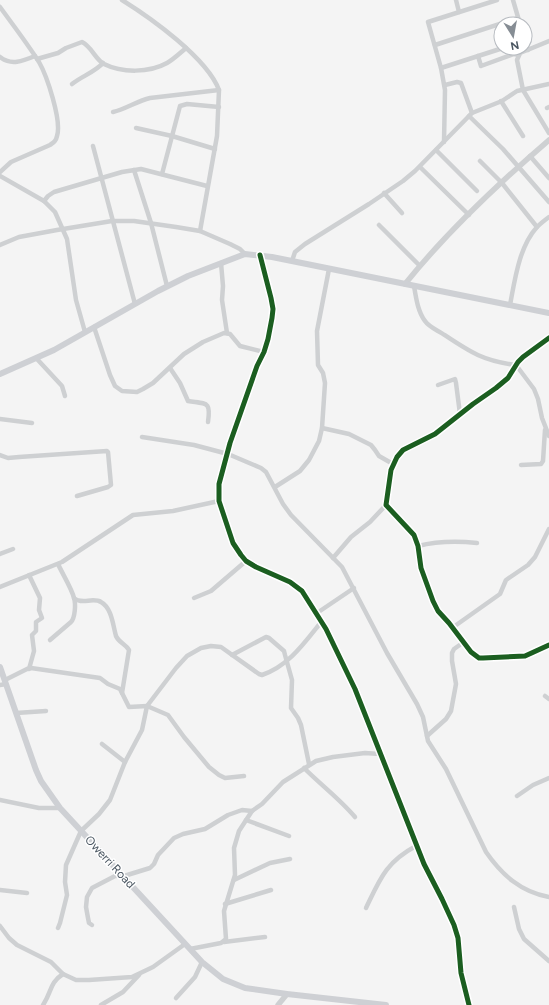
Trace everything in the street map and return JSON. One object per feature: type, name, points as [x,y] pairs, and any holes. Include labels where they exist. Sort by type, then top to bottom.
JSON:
[{"type":"main road","points":[[0,374],[37,359],[167,286],[188,276],[245,254],[260,255],[292,261],[329,270],[549,313]]},
{"type":"main road","name":"Owerri Road","points":[[0,666],[4,683],[41,781],[60,808],[202,962],[218,976],[234,985],[245,988],[386,1005]]},
{"type":"street","points":[[122,0],[186,48],[207,70],[217,84],[219,90],[219,107],[215,149],[207,186],[200,232]]},
{"type":"street","points":[[456,0],[459,12]]},
{"type":"street","points":[[444,142],[446,101],[445,85],[428,22],[497,0]]},
{"type":"street","points":[[513,0],[517,16]]},
{"type":"street","points":[[0,7],[36,58],[45,77],[56,114],[58,132],[55,142],[11,162],[0,172]]},
{"type":"street","points":[[435,45],[493,26]]},
{"type":"street","points":[[0,57],[4,60],[17,62],[58,53],[79,42],[82,42],[91,48],[103,63],[125,70],[155,68],[175,58],[186,48]]},
{"type":"street","points":[[533,48],[549,42]]},
{"type":"street","points":[[441,68],[493,51]]},
{"type":"street","points":[[478,56],[481,66],[508,56]]},
{"type":"street","points":[[519,56],[517,60],[523,90],[549,133]]},
{"type":"street","points":[[72,84],[79,78],[100,67],[103,63]]},
{"type":"street","points":[[445,85],[457,82],[461,83],[471,115],[549,202]]},
{"type":"street","points":[[292,261],[295,252],[305,244],[384,194],[420,167],[471,115],[501,101],[517,91],[542,84],[549,84]]},
{"type":"street","points":[[113,112],[128,108],[141,100],[150,98],[219,90]]},
{"type":"street","points":[[501,101],[523,136]]},
{"type":"street","points":[[162,174],[180,106],[187,104],[219,107]]},
{"type":"street","points":[[136,128],[172,136],[215,149]]},
{"type":"street","points":[[405,284],[420,266],[469,215],[530,156],[549,140]]},
{"type":"street","points":[[93,146],[135,304]]},
{"type":"street","points":[[436,150],[477,191]]},
{"type":"street","points":[[530,156],[549,178]]},
{"type":"street","points":[[480,161],[502,183],[537,227]]},
{"type":"street","points":[[420,167],[469,215]]},
{"type":"street","points":[[44,201],[54,192],[101,178],[141,169],[207,186]]},
{"type":"street","points":[[134,170],[151,223],[167,286]]},
{"type":"street","points":[[0,176],[44,201],[55,212],[63,229],[70,255],[76,300],[85,332]]},
{"type":"street","points":[[384,194],[402,213]]},
{"type":"street","points":[[510,305],[516,273],[523,251],[537,227],[549,217]]},
{"type":"street","points":[[0,246],[19,237],[112,221],[134,221],[200,232],[230,244],[240,249],[245,254]]},
{"type":"street","points":[[379,225],[420,266]]},
{"type":"street","points":[[260,255],[273,309],[268,339],[264,352],[234,429],[219,484],[220,501],[233,543],[246,561],[290,582],[302,591],[322,621],[355,689],[416,846],[454,926],[458,938],[461,973],[470,1005]]},
{"type":"street","points":[[221,263],[223,286],[222,300],[227,333],[230,334],[240,346],[264,352]]},
{"type":"street","points":[[275,487],[300,471],[309,460],[319,441],[322,428],[325,384],[323,373],[318,365],[317,332],[329,270]]},
{"type":"street","points":[[414,286],[416,299],[422,315],[428,324],[467,350],[485,359],[499,363],[516,365],[534,389],[545,428],[549,436]]},
{"type":"street","points":[[94,328],[110,375],[115,386],[122,392],[137,392],[143,389],[153,383],[184,354],[213,337],[227,333]]},
{"type":"street","points":[[333,558],[351,537],[370,522],[386,505],[393,464],[403,450],[435,434],[504,382],[523,357],[549,338]]},
{"type":"street","points":[[37,359],[62,386],[65,396]]},
{"type":"street","points":[[170,368],[180,383],[188,401],[206,404],[208,406],[210,411],[208,422]]},
{"type":"street","points":[[438,385],[455,380],[460,414]]},
{"type":"street","points":[[0,419],[32,423]]},
{"type":"street","points":[[322,428],[348,434],[370,445],[378,456],[393,464]]},
{"type":"street","points":[[521,465],[541,464],[543,461],[545,428]]},
{"type":"street","points":[[142,438],[194,445],[228,454],[261,468],[266,472],[283,504],[291,515],[342,567],[386,653],[417,704],[423,717],[427,736],[432,748],[443,763],[486,852],[493,862],[516,884],[528,892],[549,897]]},
{"type":"street","points":[[0,455],[8,458],[108,452],[111,485],[77,496]]},
{"type":"street","points":[[0,588],[58,564],[91,544],[133,514],[173,511],[220,501]]},
{"type":"street","points":[[386,505],[388,509],[412,532],[418,546],[421,568],[438,611],[475,656],[483,658],[525,656],[549,645]]},
{"type":"street","points":[[452,628],[500,594],[506,580],[528,565],[535,557],[549,529]]},
{"type":"street","points":[[418,546],[432,542],[451,541],[477,543]]},
{"type":"street","points":[[0,554],[13,549]]},
{"type":"street","points":[[194,598],[211,591],[246,561]]},
{"type":"street","points":[[50,640],[74,619],[74,598],[58,564]]},
{"type":"street","points":[[29,575],[40,598],[39,610],[42,618],[36,622],[36,631],[32,635],[33,656],[29,669]]},
{"type":"street","points":[[317,613],[354,588]]},
{"type":"street","points":[[74,598],[80,601],[101,601],[114,623],[116,637],[127,646],[129,650],[122,693]]},
{"type":"street","points":[[58,928],[67,895],[65,882],[66,865],[81,831],[110,800],[125,762],[142,730],[147,706],[176,668],[187,656],[201,648],[216,646],[221,647],[259,674],[267,673],[287,661],[297,652],[322,621]]},
{"type":"street","points":[[232,655],[266,637],[284,651],[292,680],[291,708],[301,725],[309,764]]},
{"type":"street","points":[[427,736],[439,727],[451,711],[456,684],[452,653],[454,649],[464,642]]},
{"type":"street","points":[[4,683],[29,669],[100,678],[120,690],[129,707],[147,706],[168,715],[209,767],[219,775],[230,778],[244,776]]},
{"type":"street","points":[[16,713],[46,711]]},
{"type":"street","points":[[102,744],[125,762]]},
{"type":"street","points":[[224,942],[226,939],[225,904],[234,880],[234,848],[239,831],[252,811],[262,804],[278,785],[309,764],[333,757],[365,753],[380,754]]},
{"type":"street","points":[[304,768],[328,791],[336,796],[355,817]]},
{"type":"street","points":[[517,796],[533,785],[549,778]]},
{"type":"street","points":[[0,800],[39,808],[60,808]]},
{"type":"street","points":[[92,925],[89,923],[86,907],[92,888],[115,876],[124,876],[150,868],[158,855],[174,838],[183,834],[205,829],[228,815],[242,810],[252,811]]},
{"type":"street","points":[[246,820],[289,836]]},
{"type":"street","points":[[366,908],[380,877],[394,861],[405,852],[416,846]]},
{"type":"street","points":[[234,880],[270,863],[290,858]]},
{"type":"street","points":[[0,890],[27,893]]},
{"type":"street","points":[[225,904],[271,890]]},
{"type":"street","points":[[514,907],[519,929],[524,939],[549,961]]},
{"type":"street","points":[[0,926],[9,938],[17,945],[51,962],[63,974],[76,980],[132,977],[139,975],[188,946],[265,937]]},
{"type":"street","points":[[176,998],[194,977],[202,962]]},
{"type":"street","points":[[43,1005],[47,1000],[52,984],[63,974]]},
{"type":"street","points":[[101,1005],[123,992],[139,975]]},
{"type":"street","points":[[278,1005],[287,994]]},
{"type":"cycle path","points":[[260,255],[271,298],[273,309],[272,318],[264,352],[257,366],[230,443],[219,484],[219,501],[233,543],[246,561],[290,582],[302,591],[326,629],[355,689],[424,864],[454,925],[458,938],[461,973],[469,1005]]},
{"type":"cycle path","points":[[549,338],[523,357],[508,378],[496,388],[435,434],[403,450],[397,457],[391,470],[386,505],[414,535],[418,546],[421,568],[433,601],[438,611],[471,652],[479,658],[525,656],[549,645]]}]
